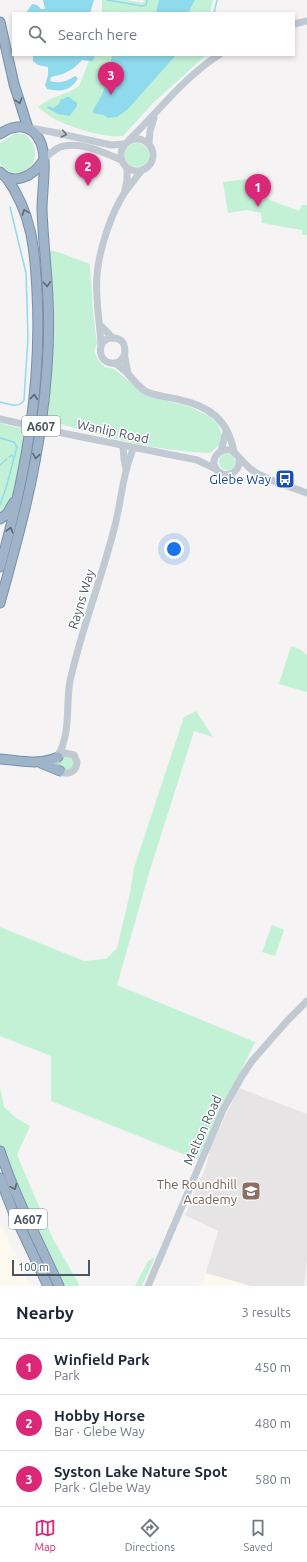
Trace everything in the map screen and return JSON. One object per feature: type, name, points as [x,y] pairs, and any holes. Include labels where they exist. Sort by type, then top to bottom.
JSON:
[{"type":"highway","points":[[0,22],[14,84],[29,128],[40,140],[43,147],[43,160],[35,171],[26,177],[16,178],[3,176]]},
{"type":"highway","points":[[0,134],[16,126],[29,128]]},
{"type":"highway","name":"A607","points":[[0,603],[21,530],[32,479],[42,417],[48,329],[48,300],[42,208],[43,160]]},
{"type":"highway","name":"A607","points":[[0,567],[21,486],[28,450],[34,400],[39,329],[38,294],[31,230],[19,197],[3,176]]},
{"type":"highway","points":[[0,519],[11,509],[21,486]]},
{"type":"highway","points":[[0,759],[40,762],[50,761],[58,757]]},
{"type":"highway","points":[[40,762],[60,771]]},
{"type":"highway","name":"A607","points":[[0,1151],[18,1197],[59,1286]]},
{"type":"highway","name":"A607","points":[[0,1178],[14,1214],[48,1286]]},
{"type":"street","points":[[295,24],[307,21]]},
{"type":"street","points":[[142,170],[137,171],[127,168],[121,160],[120,154],[127,142],[154,116],[185,82],[218,56]]},
{"type":"street","points":[[154,116],[150,131],[149,143],[153,150],[152,160],[150,165],[142,170],[125,193],[112,218],[101,254],[97,275],[101,356],[104,360],[115,363],[148,392],[200,406],[212,412],[223,422],[231,439],[234,452],[239,459],[253,471],[307,493]]},
{"type":"street","points":[[29,128],[111,145],[127,142],[137,138],[149,143]]},
{"type":"street","points":[[43,160],[56,149],[65,145],[95,149],[121,160]]},
{"type":"street","points":[[125,193],[127,168]]},
{"type":"street","points":[[100,325],[113,338],[123,342],[128,374]]},
{"type":"street","points":[[101,345],[104,341],[113,338]]},
{"type":"street","points":[[115,363],[119,362],[124,356]]},
{"type":"street","name":"Wanlip Road","points":[[0,419],[123,446],[197,460],[216,469]]},
{"type":"street","points":[[226,431],[221,451],[215,457],[214,461],[216,469],[227,475],[236,470],[253,471]]},
{"type":"street","name":"Rayns Way","points":[[123,446],[126,470]]},
{"type":"street","name":"Rayns Way","points":[[58,757],[66,737],[70,682],[114,532],[126,470],[133,448]]},
{"type":"street","points":[[221,451],[230,450],[234,452]]},
{"type":"street","name":"Wanlip Road","points":[[197,460],[215,457]]},
{"type":"street","points":[[236,470],[239,459]]},
{"type":"street","name":"Rayns Way","points":[[66,737],[74,756]]},
{"type":"street","points":[[65,753],[69,753],[74,756],[77,762],[75,770],[68,774],[60,771],[56,765],[58,757],[65,753]]},
{"type":"street","name":"Melton Road","points":[[148,1286],[166,1247],[220,1116],[242,1076],[252,1061],[286,1021],[307,1001]]},
{"type":"shaded area","name":"The Roundhill Academy","points":[[239,1088],[307,1114],[307,1258],[304,1286],[251,1286],[206,1273],[218,1231],[185,1215],[206,1167],[210,1148]]},
{"type":"shaded area","points":[[0,1223],[31,1286],[0,1286]]},
{"type":"shaded area","points":[[206,1273],[251,1286],[201,1286]]},
{"type":"green space","points":[[102,0],[126,0],[143,3],[144,0],[213,0],[210,12],[102,12]]},
{"type":"green space","points":[[95,56],[205,56],[153,103],[123,136],[107,136],[86,131],[57,121],[38,107],[50,99],[69,92],[79,86],[89,61],[93,60]]},
{"type":"green space","points":[[14,134],[24,134],[32,143],[35,152],[34,160],[30,167],[15,173],[7,170],[0,163],[0,143]]},
{"type":"green space","points":[[137,143],[142,144],[148,150],[148,160],[142,166],[137,167],[132,166],[126,160],[125,155],[126,150],[132,144]]},
{"type":"green space","points":[[254,178],[257,193],[272,201],[299,211],[302,205],[307,205],[307,235],[302,235],[302,230],[262,223],[261,213],[247,210],[228,213],[223,182]]},
{"type":"green space","points":[[48,250],[58,252],[90,264],[97,344],[94,351],[98,360],[105,367],[114,369],[147,396],[188,406],[211,417],[219,426],[222,436],[220,444],[210,453],[189,452],[128,442],[48,420],[51,349]]},
{"type":"green space","points":[[0,423],[27,430],[13,494],[8,507],[0,515]]},
{"type":"green space","points":[[224,454],[230,454],[235,459],[233,468],[230,470],[224,470],[219,465],[219,459]]},
{"type":"green space","points":[[291,646],[299,649],[307,655],[307,692],[279,684]]},
{"type":"green space","points":[[196,711],[213,737],[194,731],[149,873],[117,985],[255,1042],[198,1160],[51,1101],[51,1056],[0,1036],[0,927],[84,961],[106,959],[117,948],[130,893],[134,868],[184,717]]},
{"type":"green space","points":[[69,753],[77,766],[64,773],[56,761]]},
{"type":"green space","points":[[272,925],[284,930],[275,956],[262,952]]},
{"type":"green space","points":[[0,1088],[4,1107],[16,1118],[30,1126],[17,1155],[53,1239],[80,1286],[59,1286],[0,1151]]},
{"type":"green space","points":[[155,1257],[142,1286],[135,1286],[148,1261]]},
{"type":"water","points":[[43,0],[94,0],[90,12],[27,12],[32,4],[37,5],[41,9],[45,9]]},
{"type":"water","points":[[159,0],[195,0],[189,12],[156,12]]},
{"type":"water","points":[[33,56],[95,56],[93,61],[82,60],[68,72],[51,77],[50,81],[57,82],[66,81],[75,76],[78,78],[72,86],[65,90],[47,89],[45,85],[48,75],[48,67],[38,65],[33,61]]},
{"type":"water","points":[[112,56],[175,56],[128,109],[117,117],[108,118],[104,115],[93,113],[93,110],[101,97],[108,77]]},
{"type":"water","points":[[69,97],[77,103],[77,106],[70,116],[58,114],[47,108],[48,106],[53,108],[59,104],[61,99]]},
{"type":"waterway","points":[[107,0],[142,6],[146,5],[147,0]]},
{"type":"waterway","points":[[214,12],[217,0]]},
{"type":"waterway","points":[[0,402],[10,405],[17,405],[22,403],[24,400],[28,337],[26,273],[10,207]]},
{"type":"waterway","points":[[0,438],[14,442],[17,447],[0,505]]},
{"type":"waterway","points":[[9,457],[12,455],[13,457]]},
{"type":"waterway","points":[[0,465],[7,459]]},
{"type":"place","name":"Syston Lake Nature Spot","points":[[111,95]]},
{"type":"place","name":"Hobby Horse","points":[[88,186]]},
{"type":"place","name":"Winfield Park","points":[[258,207]]},
{"type":"place","name":"Glebe Way","points":[[285,479]]},
{"type":"place","name":"The Roundhill Academy","points":[[251,1191]]}]
